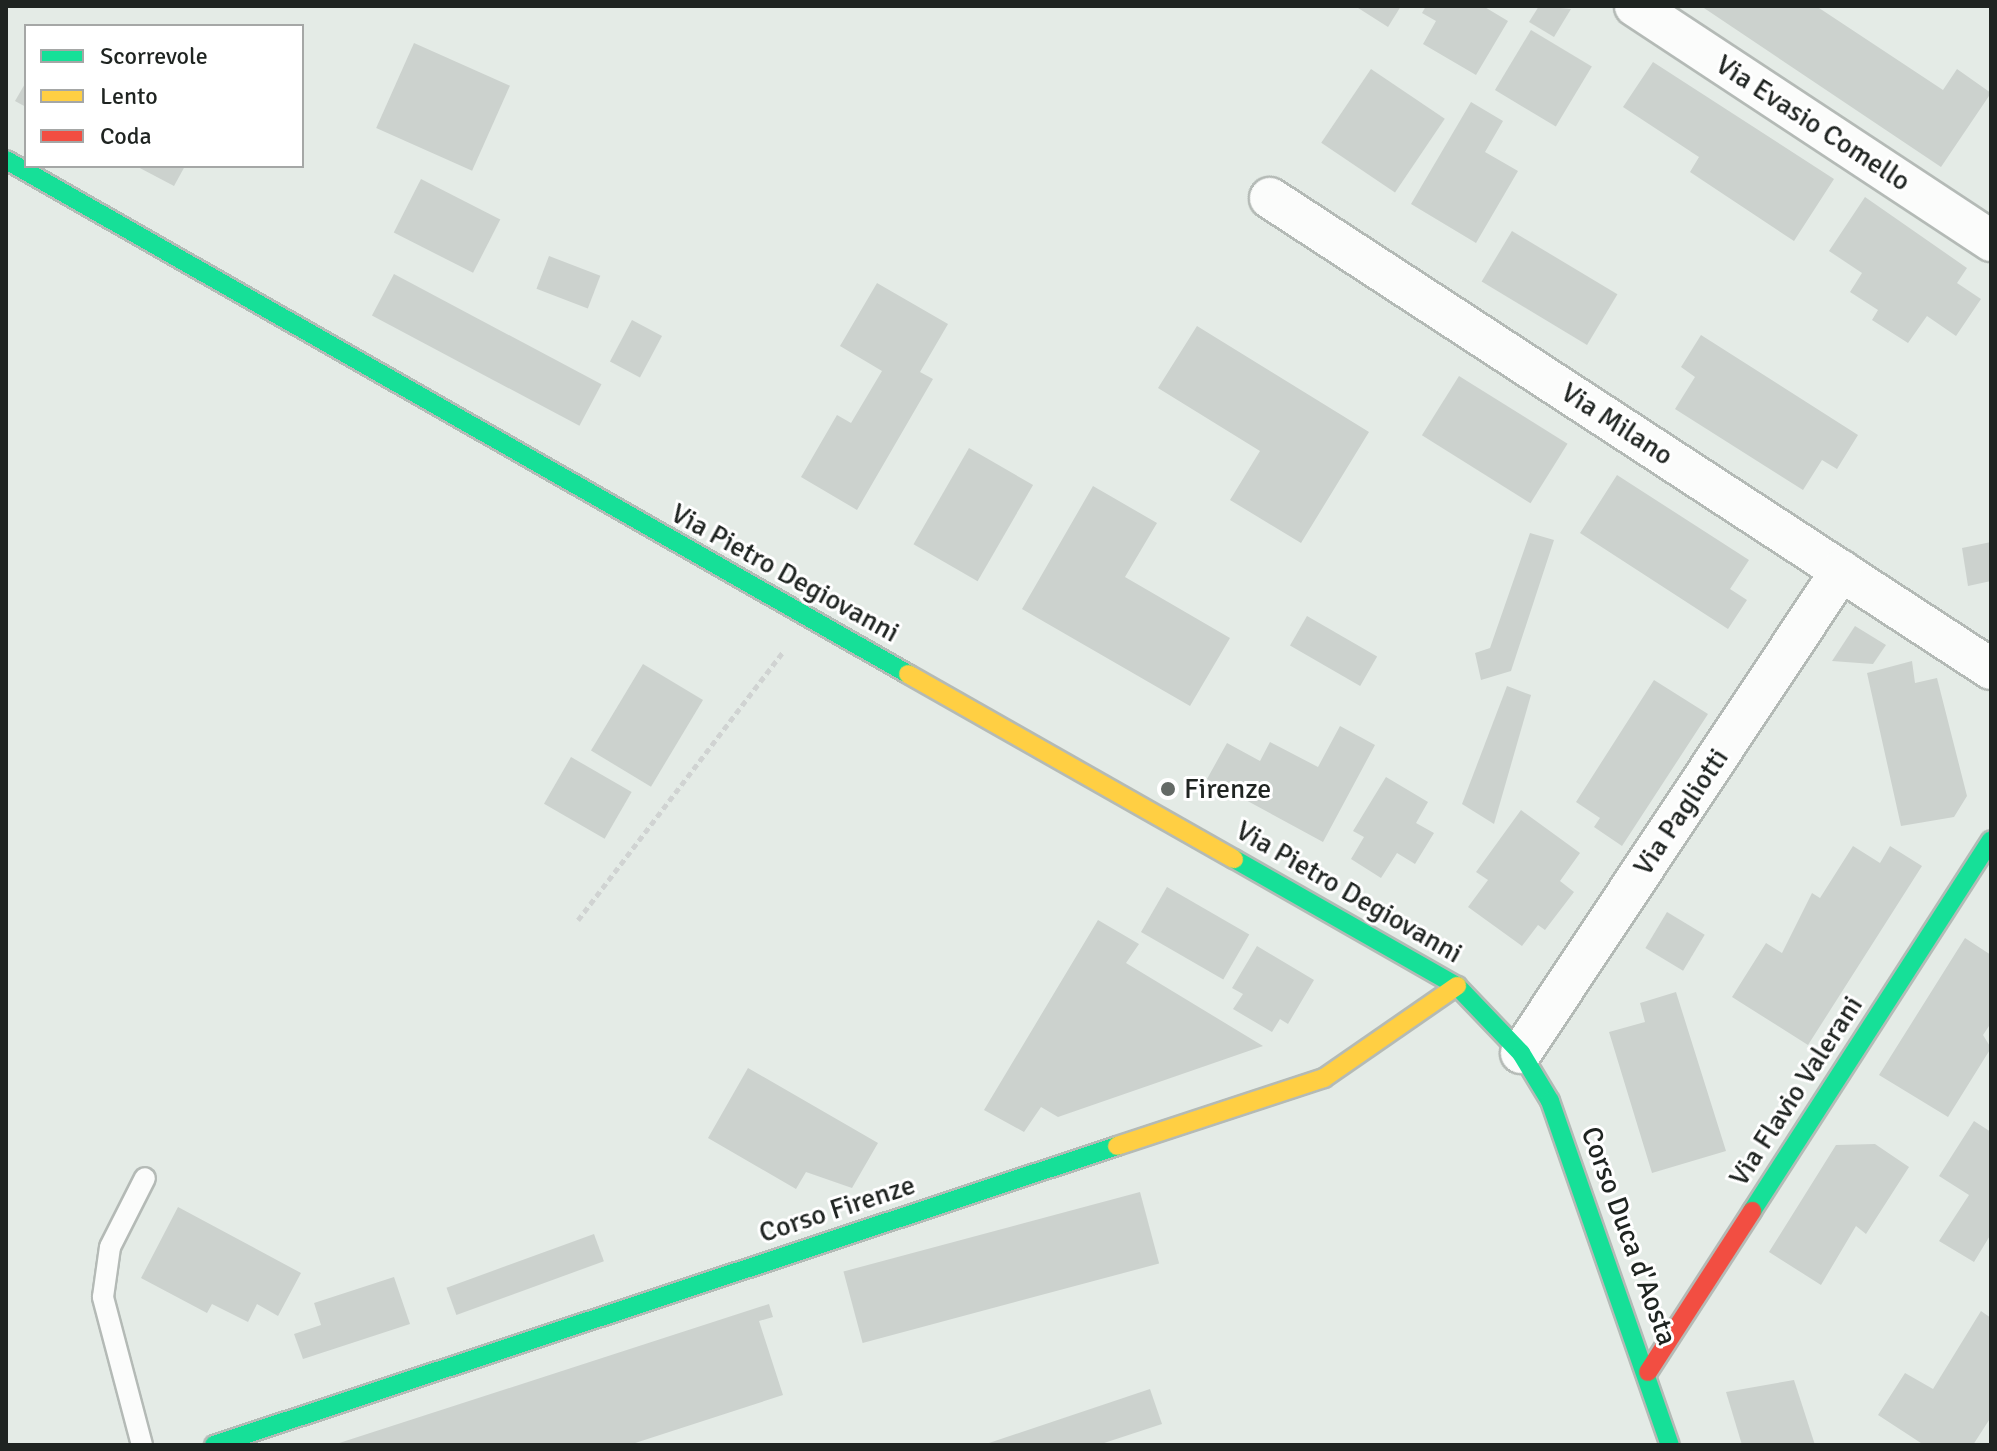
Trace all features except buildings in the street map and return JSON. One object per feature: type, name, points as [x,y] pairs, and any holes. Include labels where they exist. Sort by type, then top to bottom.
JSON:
[{"type":"street","name":"Via Evasio Comello","points":[[1635,6],[1991,241]]},
{"type":"street","name":"Via Pietro Degiovanni","points":[[6,160],[1457,986],[1521,1053]]},
{"type":"street","name":"Via Milano","points":[[1270,198],[1977,660]]},
{"type":"street","name":"Via Pagliotti","points":[[1521,1053],[1841,571]]},
{"type":"street","name":"Via Flavio Valerani","points":[[1648,1372],[1991,840]]},
{"type":"street","name":"Corso Firenze","points":[[214,1445],[1324,1078],[1457,986]]},
{"type":"street","name":"Corso Duca d'Aosta","points":[[1521,1053],[1550,1101],[1586,1192],[1670,1445]]},
{"type":"lane","points":[[142,1445],[103,1297],[110,1247],[145,1178]]},
{"type":"path","points":[[578,920],[809,619]]},
{"type":"traffic: fast","points":[[6,160],[908,674]]},
{"type":"traffic: fast","points":[[1752,1211],[1991,840]]},
{"type":"traffic: fast","points":[[1234,859],[1457,986],[1521,1053],[1550,1101],[1670,1445]]},
{"type":"traffic: fast","points":[[214,1445],[1117,1146]]},
{"type":"traffic: slow","points":[[908,674],[1234,859]]},
{"type":"traffic: slow","points":[[1117,1146],[1324,1078],[1457,986]]},
{"type":"traffic: jam","points":[[1648,1372],[1752,1211]]},
{"type":"place","name":"Firenze","points":[[1168,789]]}]
